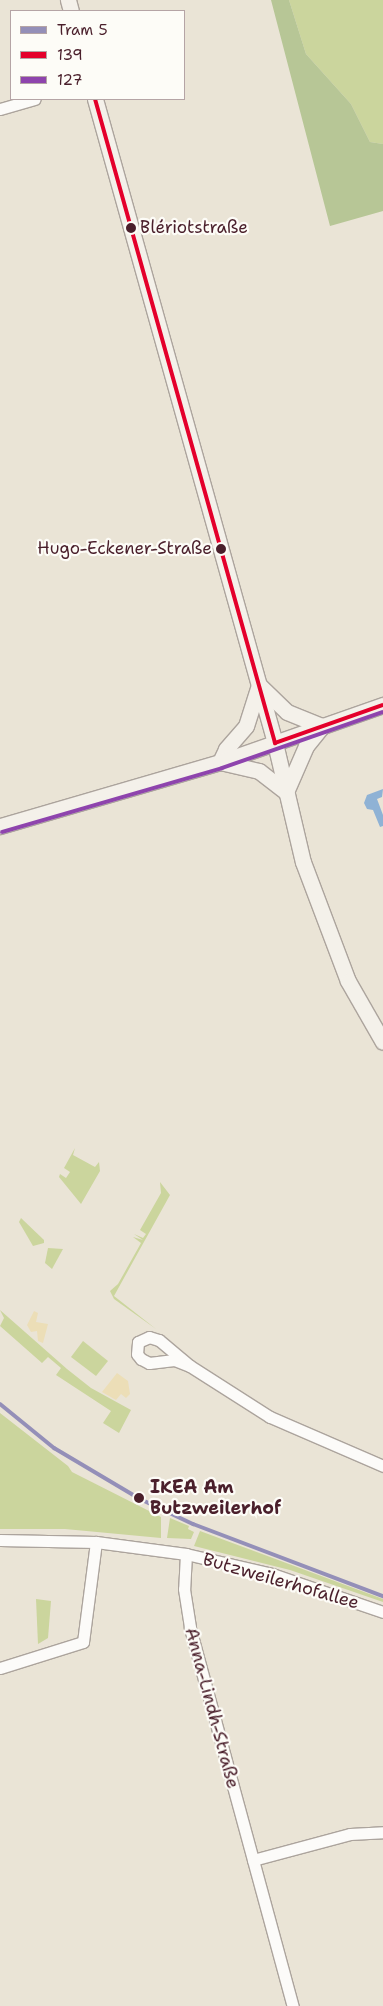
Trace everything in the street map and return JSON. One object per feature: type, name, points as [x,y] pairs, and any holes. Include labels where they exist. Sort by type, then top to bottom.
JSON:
[{"type":"street","points":[[0,109],[32,100]]},
{"type":"street","points":[[95,100],[275,743],[303,862],[323,920],[348,981],[383,1042]]},
{"type":"street","points":[[259,685],[288,712],[322,726]]},
{"type":"street","points":[[220,762],[226,749],[246,726],[259,685]]},
{"type":"street","points":[[0,826],[220,762],[383,705]]},
{"type":"street","points":[[286,792],[306,746],[322,726]]},
{"type":"street","points":[[220,762],[259,771],[286,792]]},
{"type":"street","points":[[190,1366],[270,1417],[383,1466]]},
{"type":"street","name":"Butzweilerhofallee","points":[[0,1540],[96,1542],[186,1554],[272,1574],[383,1612]]},
{"type":"street","points":[[0,1668],[83,1642],[96,1542]]},
{"type":"street","name":"Anna-Lindh-Straße","points":[[186,1554],[184,1589],[187,1614],[293,2006]]},
{"type":"street","points":[[254,1860],[350,1834],[383,1832]]},
{"type":"green space","points":[[271,0],[289,0],[306,54],[351,104],[370,142],[383,144],[383,211],[330,226]]},
{"type":"green space","points":[[289,0],[383,0],[383,144],[370,142],[351,104],[306,54]]},
{"type":"green space","points":[[75,1148],[73,1155],[95,1167],[99,1162],[100,1171],[81,1204],[59,1177],[60,1174],[66,1178],[70,1172],[64,1168]]},
{"type":"green space","points":[[160,1182],[170,1195],[114,1296],[156,1329],[114,1299],[110,1291],[118,1284],[141,1243],[133,1237],[143,1240],[134,1234],[143,1238],[146,1234],[140,1230],[161,1193]]},
{"type":"green space","points":[[21,1218],[44,1240],[44,1243],[33,1246],[19,1222]]},
{"type":"green space","points":[[48,1248],[63,1249],[52,1269],[45,1263]]},
{"type":"green space","points":[[0,1310],[91,1388],[131,1410],[119,1433],[103,1423],[111,1411],[56,1375],[61,1368],[48,1357],[42,1363],[0,1326],[4,1318]]},
{"type":"green space","points":[[83,1341],[108,1361],[96,1376],[71,1357]]},
{"type":"green space","points":[[0,1413],[68,1466],[72,1472],[161,1517],[161,1538],[65,1529],[0,1529]]},
{"type":"green space","points":[[170,1518],[189,1526],[188,1529],[194,1532],[191,1539],[167,1538]]},
{"type":"green space","points":[[200,1531],[383,1599],[383,1602],[290,1570],[194,1546]]},
{"type":"green space","points":[[36,1599],[51,1601],[48,1638],[38,1644]]},
{"type":"sand","points":[[34,1311],[38,1313],[36,1322],[48,1324],[43,1343],[38,1341],[37,1331],[31,1332],[27,1325]]},
{"type":"sand","points":[[117,1373],[128,1381],[130,1394],[126,1398],[121,1394],[116,1400],[102,1392]]},
{"type":"water","points":[[383,789],[382,797],[377,799],[383,815],[383,826],[380,827],[373,810],[367,809],[364,803],[367,795]]},
{"type":"tram line","name":"5","points":[[0,1404],[54,1448],[140,1499],[193,1524],[383,1596]]},
{"type":"transit line","name":"139","points":[[95,100],[275,743],[383,705]]},
{"type":"transit line","name":"127","points":[[2,832],[222,768],[383,712]]},
{"type":"place","name":"Blériotstraße","points":[[131,228]]},
{"type":"place","name":"Hugo-Eckener-Straße","points":[[221,549]]},
{"type":"place","name":"IKEA Am Butzweilerhof","points":[[139,1498]]}]
